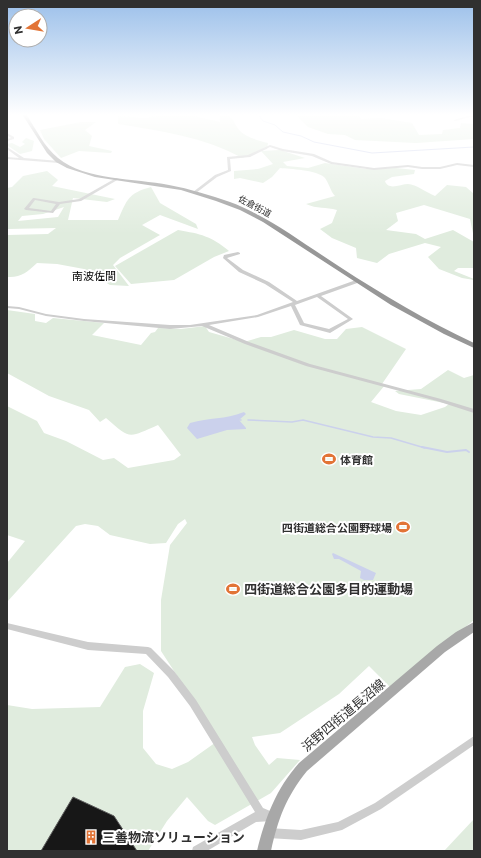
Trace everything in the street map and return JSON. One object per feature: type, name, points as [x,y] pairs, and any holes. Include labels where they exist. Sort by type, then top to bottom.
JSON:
[{"type":"highway","name":"佐倉街道","points":[[52,154],[59,162],[79,171],[195,192],[222,200],[253,214],[415,317],[474,346]]},
{"type":"main road","name":"浜野四街道長沼線","points":[[264,851],[272,816],[284,791],[303,767],[441,650],[460,635],[474,627]]},
{"type":"street","points":[[16,154],[23,159]]},
{"type":"street","points":[[195,192],[216,176],[230,170],[228,158],[249,156],[253,154]]},
{"type":"street","points":[[307,154],[331,163],[374,169],[408,166],[440,168],[456,164],[474,166]]},
{"type":"street","points":[[7,158],[59,162]]},
{"type":"street","points":[[59,203],[52,212],[26,209],[34,199],[59,203],[80,200],[117,178]]},
{"type":"street","points":[[238,252],[226,256],[225,258],[241,272],[267,283],[295,304],[302,324],[330,331],[351,319],[317,295]]},
{"type":"street","points":[[7,307],[19,308],[46,315],[84,320],[170,327],[258,316],[358,281]]},
{"type":"street","points":[[203,324],[247,343],[308,365],[439,400],[474,411]]},
{"type":"street","points":[[7,626],[88,646],[148,651],[171,674],[193,703],[260,811],[272,816]]},
{"type":"street","points":[[268,833],[301,835],[339,828],[378,806],[474,740]]},
{"type":"street","points":[[197,851],[255,817],[272,816]]},
{"type":"green space","points":[[57,154],[71,154],[61,158]]},
{"type":"green space","points":[[234,154],[253,154],[242,158]]},
{"type":"green space","points":[[264,154],[293,154],[305,158],[283,162],[287,166],[308,168],[325,163],[366,169],[396,168],[415,170],[414,174],[392,177],[385,181],[389,186],[411,184],[435,196],[447,185],[466,187],[474,194],[474,238],[470,219],[424,205],[396,213],[398,221],[386,230],[416,234],[425,239],[453,230],[474,242],[474,268],[458,268],[454,271],[474,280],[462,278],[439,269],[428,257],[441,247],[425,243],[389,254],[377,263],[357,258],[356,248],[332,238],[320,229],[332,223],[337,210],[314,207],[306,204],[335,196],[327,181],[320,175],[309,171],[280,168],[272,177],[263,183],[240,178],[234,179],[234,171],[258,169],[273,164]]},
{"type":"green space","points":[[47,171],[58,180],[52,186],[115,199],[107,202],[73,198],[68,220],[118,220],[129,198],[143,189],[151,187],[160,203],[196,224],[198,229],[160,215],[142,225],[160,235],[120,258],[113,265],[129,286],[110,285],[84,269],[57,264],[37,263],[27,272],[12,277],[7,277],[7,235],[48,234],[56,228],[7,229],[7,188],[12,187],[23,176]],"holes":[[[64,207],[58,217],[18,221],[22,216],[43,214]]]},
{"type":"green space","points":[[178,230],[205,236],[217,242],[229,251],[214,257],[174,280],[131,284],[115,266]]},
{"type":"green space","points":[[7,310],[35,314],[35,321],[46,323],[53,318],[104,323],[92,335],[141,345],[151,333],[155,332],[158,328],[181,329],[205,326],[209,332],[244,342],[261,337],[271,337],[294,330],[325,339],[337,339],[346,329],[362,327],[406,349],[382,384],[385,385],[371,402],[396,411],[421,415],[445,407],[449,404],[399,394],[395,391],[421,389],[448,370],[464,378],[474,375],[474,620],[391,688],[369,666],[339,694],[280,733],[252,737],[255,745],[269,765],[277,758],[300,760],[271,793],[215,825],[208,821],[187,797],[167,821],[148,851],[131,851],[119,822],[77,799],[41,851],[7,851],[7,705],[32,709],[100,707],[125,667],[140,664],[154,673],[143,711],[143,748],[156,764],[172,769],[188,762],[219,740],[161,651],[161,600],[170,545],[187,523],[185,519],[178,524],[166,543],[150,544],[110,535],[98,526],[85,524],[76,526],[7,602],[7,563],[25,541],[7,535],[7,406],[37,421],[44,433],[66,441],[103,460],[114,458],[128,468],[174,460],[181,455],[158,425],[130,435],[120,430],[106,418],[100,422],[89,410],[49,396],[7,373]]},
{"type":"green space","points":[[474,819],[474,851],[444,851]]},
{"type":"water","points":[[244,412],[246,414],[239,420],[246,429],[227,430],[197,439],[187,428],[190,423],[237,415]]},
{"type":"water","points":[[333,553],[376,573],[373,580],[364,580],[360,578],[361,571],[339,559],[334,559]]},
{"type":"building","name":"三善物流ソリューション","points":[[73,797],[114,816],[137,851],[41,851]]},
{"type":"waterway","points":[[248,420],[292,422],[303,420],[373,437],[391,438],[425,448]]},
{"type":"waterway","points":[[422,447],[447,452],[466,450],[469,452]]},
{"type":"place","name":"体育館","points":[[329,459]]},
{"type":"place","name":"四街道総合公園野球場","points":[[403,527]]},
{"type":"place","name":"四街道総合公園多目的運動場","points":[[233,589]]},
{"type":"place","name":"三善物流ソリューション","points":[[91,837]]},
{"type":"district","name":"南波佐間","points":[[94,275]]}]
